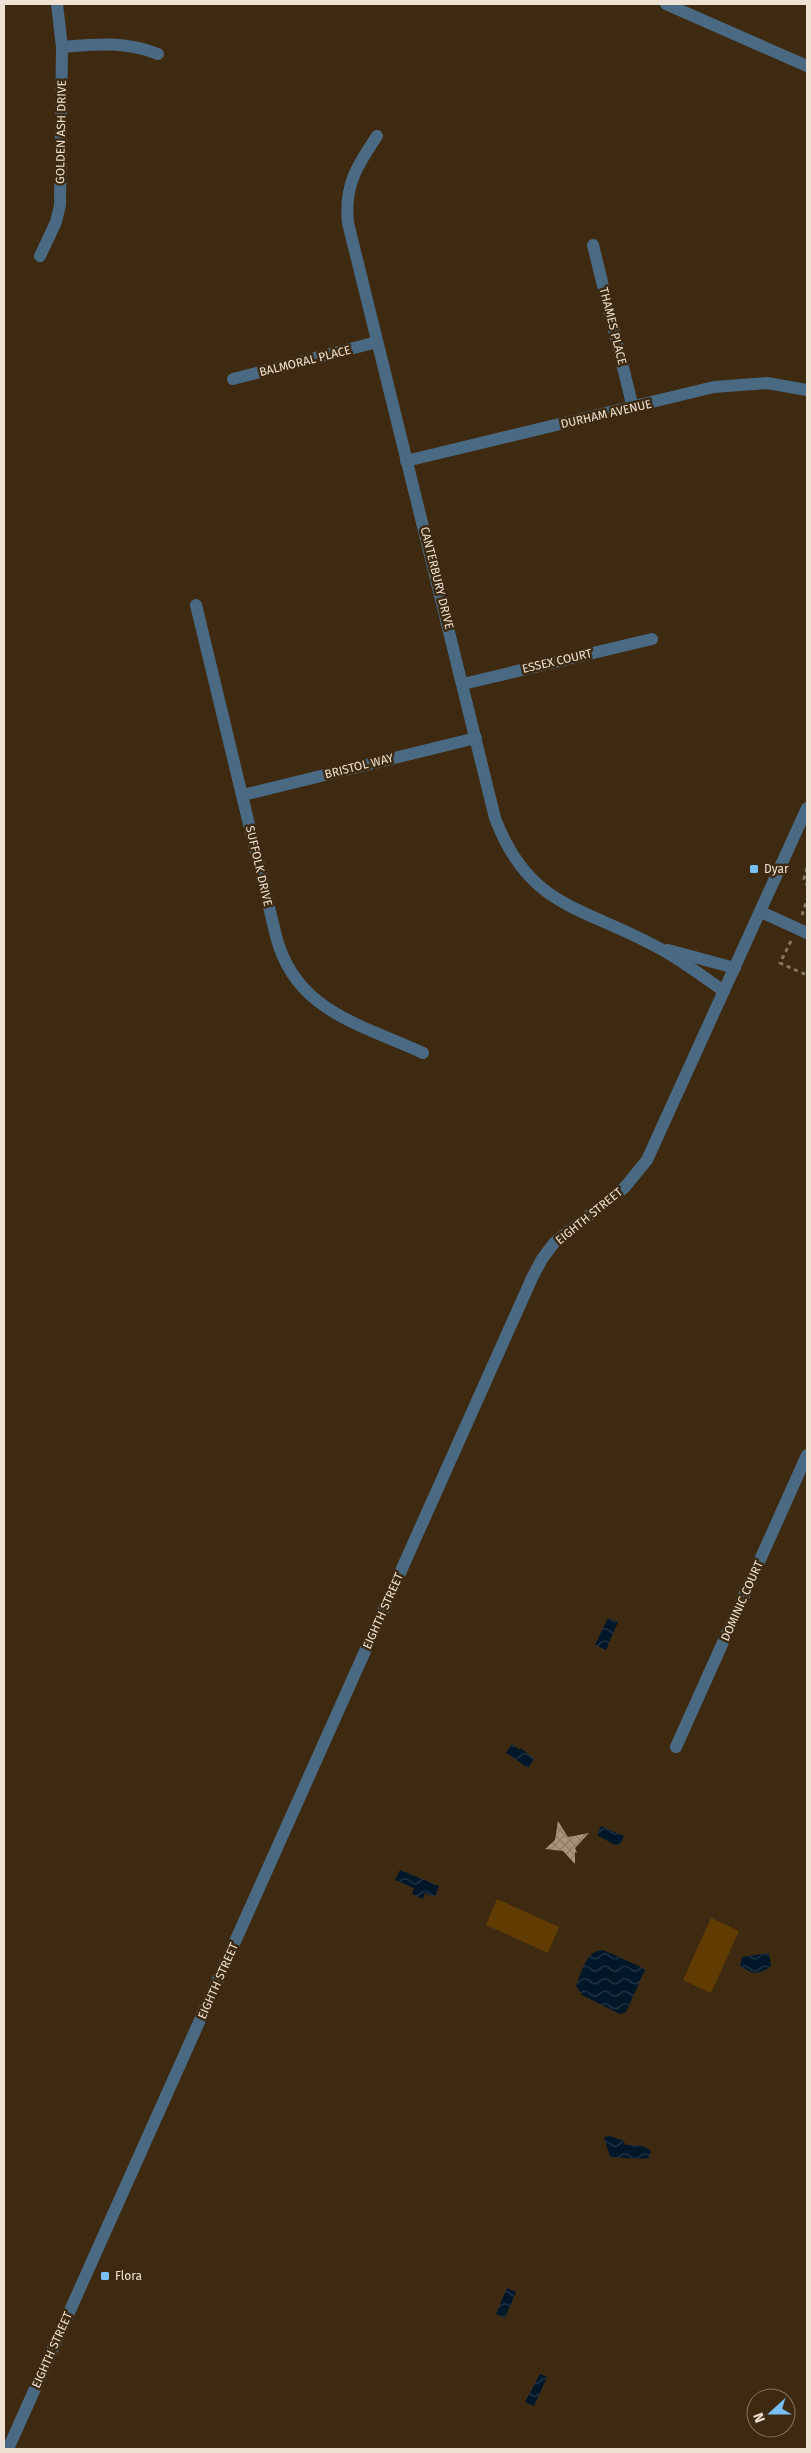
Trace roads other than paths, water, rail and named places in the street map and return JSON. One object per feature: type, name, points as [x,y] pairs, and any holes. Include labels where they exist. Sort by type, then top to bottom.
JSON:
[{"type":"street","name":"GOLDEN ASH DRIVE","points":[[40,256],[56,222],[60,205],[62,47],[57,4]]},
{"type":"street","points":[[666,4],[807,66]]},
{"type":"street","points":[[62,47],[122,44],[140,47],[158,54]]},
{"type":"street","name":"CANTERBURY DRIVE","points":[[377,136],[354,172],[346,206],[348,223],[495,818],[511,854],[522,870],[537,885],[556,899],[656,946],[724,991]]},
{"type":"street","name":"THAMES PLACE","points":[[593,245],[633,408]]},
{"type":"street","name":"BALMORAL PLACE","points":[[233,378],[377,342]]},
{"type":"street","name":"DURHAM AVENUE","points":[[406,461],[714,388],[739,384],[766,384],[807,390]]},
{"type":"street","name":"SUFFOLK DRIVE","points":[[196,604],[278,945],[288,970],[316,1002],[336,1014],[423,1053]]},
{"type":"street","name":"ESSEX COURT","points":[[463,684],[652,638]]},
{"type":"street","name":"BRISTOL WAY","points":[[242,794],[476,738]]},
{"type":"street","name":"EIGHTH STREET","points":[[8,2449],[532,1278],[542,1259],[554,1243],[626,1187],[647,1160],[807,808]]},
{"type":"street","points":[[761,912],[807,933]]},
{"type":"street","name":"CANTERBURY DRIVE","points":[[656,946],[735,968]]},
{"type":"street","name":"DOMINIC COURT","points":[[676,1747],[807,1455]]},
{"type":"water","points":[[608,1618],[618,1622],[606,1650],[595,1645]]},
{"type":"water","points":[[512,1744],[520,1750],[521,1748],[534,1759],[528,1768],[506,1753]]},
{"type":"water","points":[[601,1826],[624,1836],[620,1845],[613,1844],[597,1835]]},
{"type":"water","points":[[400,1870],[439,1886],[435,1897],[425,1893],[423,1899],[412,1894],[414,1888],[395,1880]]},
{"type":"water","points":[[603,1950],[645,1970],[626,2012],[620,2014],[582,1995],[576,1986],[588,1958],[597,1951]]},
{"type":"water","points":[[769,1953],[771,1966],[762,1972],[754,1973],[740,1966],[742,1957]]},
{"type":"water","points":[[610,2136],[624,2141],[625,2145],[645,2147],[651,2151],[649,2158],[610,2157],[604,2137]]},
{"type":"water","points":[[507,2288],[516,2292],[505,2318],[496,2314]]},
{"type":"water","points":[[540,2374],[547,2377],[534,2406],[525,2402]]},
{"type":"place","name":"Dyar","points":[[754,869]]},
{"type":"place","name":"Flora","points":[[105,2276]]}]
